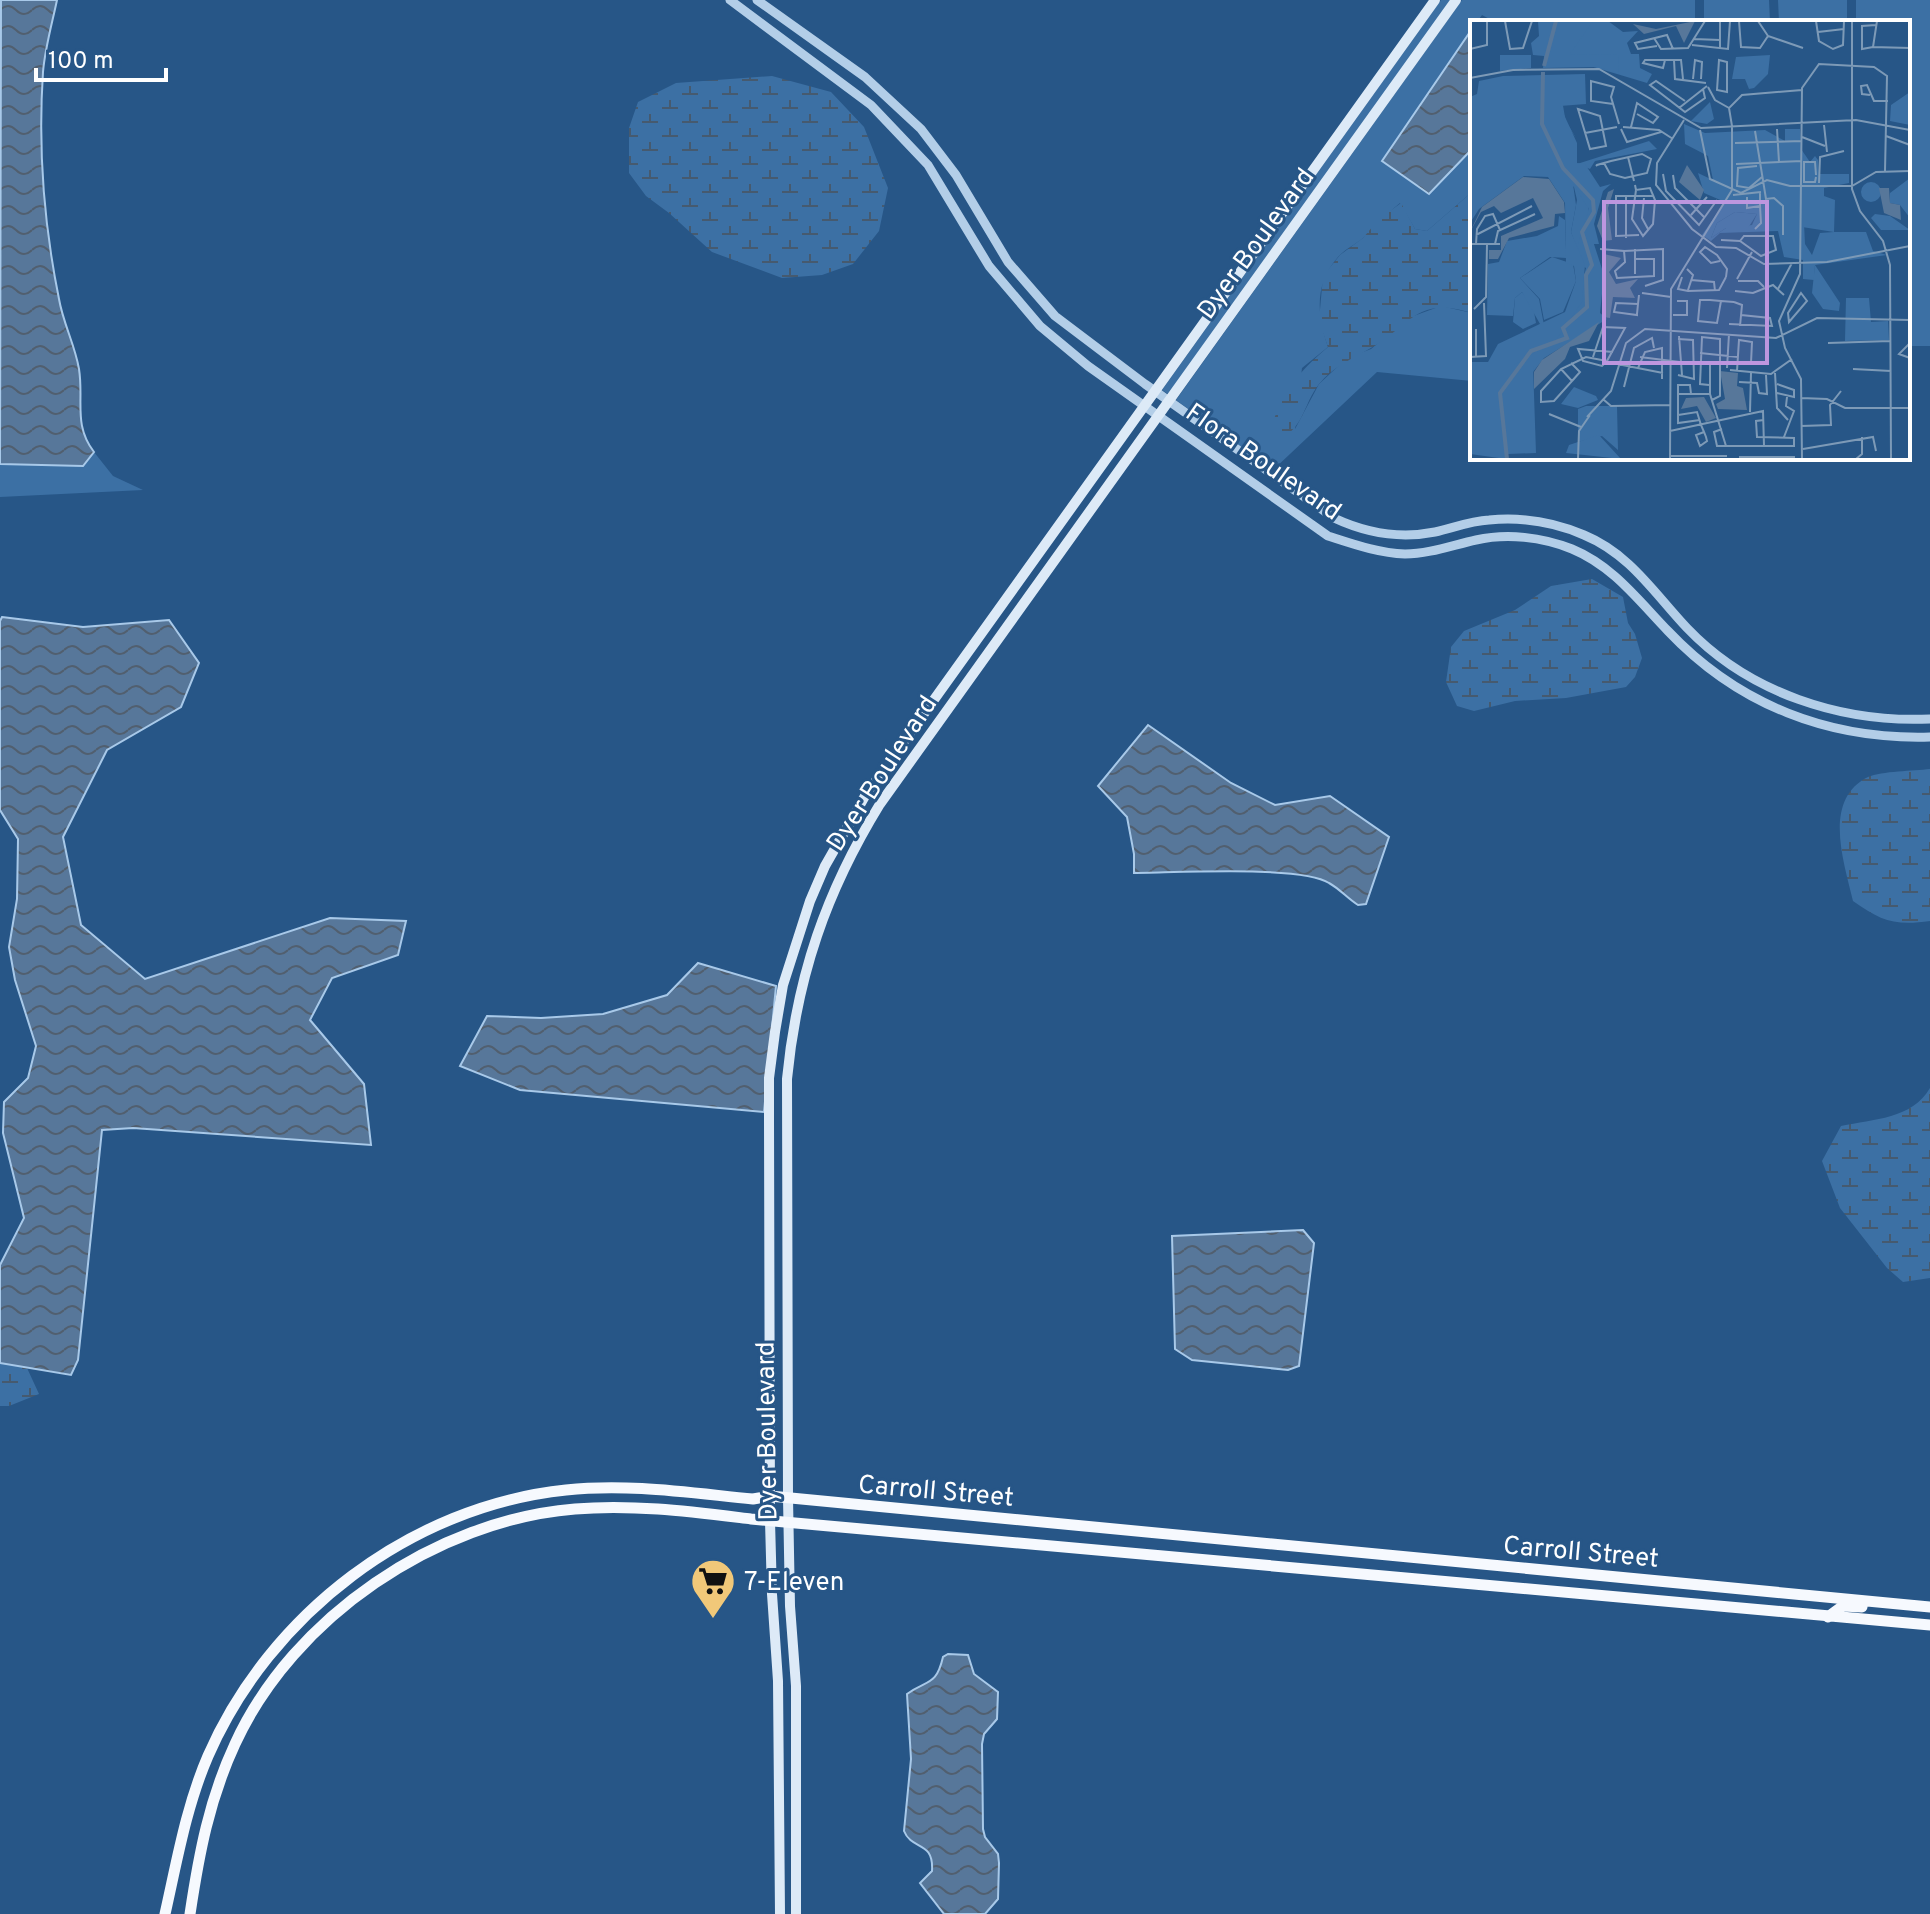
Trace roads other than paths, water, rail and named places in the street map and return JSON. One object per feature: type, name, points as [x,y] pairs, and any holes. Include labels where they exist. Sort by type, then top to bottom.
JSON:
[{"type":"main road","name":"Dyer Boulevard","points":[[780,1914],[778,1681],[770,1521],[769,1078],[783,985],[810,901],[847,825],[898,748],[1435,0]]},
{"type":"main road","name":"Dyer Boulevard","points":[[796,1914],[796,1686],[790,1606],[788,1498],[787,1079],[791,1035],[800,990],[825,908],[880,804],[1456,0]]},
{"type":"main road","points":[[964,688],[966,654]]},
{"type":"main road","name":"Carroll Street","points":[[165,1914],[189,1809],[208,1755],[239,1700],[284,1640],[343,1581],[382,1554],[426,1530],[491,1505],[563,1490],[604,1487],[753,1499],[770,1496],[1930,1607]]},
{"type":"main road","points":[[491,1505],[495,1523]]},
{"type":"main road","name":"Carroll Street","points":[[190,1914],[202,1836],[236,1742],[285,1667],[316,1632],[388,1575],[427,1551],[495,1523],[574,1509],[644,1508],[1930,1625]]},
{"type":"main road","points":[[1828,1617],[1843,1606],[1930,1613]]},
{"type":"street","name":"Flora Boulevard","points":[[730,0],[871,105],[891,124],[928,165],[989,266],[1020,305],[1062,345],[1328,536],[1366,549],[1406,554],[1498,537],[1554,542],[1580,552],[1609,570],[1697,660],[1752,698],[1804,720],[1841,730],[1879,736],[1930,737]]},
{"type":"street","name":"Flora Boulevard","points":[[757,0],[865,77],[903,110],[945,158],[1001,252],[1038,298],[1074,332],[1313,505],[1347,524],[1398,535],[1433,532],[1490,519],[1531,520],[1565,527],[1600,543],[1626,560],[1695,636],[1720,657],[1760,682],[1806,703],[1847,714],[1903,720],[1930,719]]},
{"type":"water","points":[[1,0],[57,0],[43,72],[41,129],[44,186],[49,243],[59,299],[79,369],[81,422],[94,452],[83,466],[0,464]]},
{"type":"water","points":[[1470,32],[1470,151],[1429,194],[1382,161]]},
{"type":"water","points":[[2,617],[83,627],[169,620],[199,663],[181,707],[107,750],[63,837],[81,925],[145,979],[330,918],[406,921],[398,955],[332,978],[310,1020],[364,1084],[371,1145],[133,1128],[102,1130],[78,1360],[71,1375],[0,1363],[0,1265],[24,1218],[3,1133],[4,1102],[28,1078],[36,1046],[15,980],[9,947],[17,899],[18,839],[0,810]]},
{"type":"water","points":[[1148,725],[1231,783],[1275,805],[1330,796],[1389,837],[1366,904],[1358,905],[1329,883],[1292,874],[1236,871],[1134,873],[1127,817],[1098,786]]},
{"type":"water","points":[[698,963],[776,986],[764,1112],[520,1090],[460,1066],[487,1016],[541,1018],[603,1014],[667,995]]},
{"type":"water","points":[[1303,1230],[1314,1243],[1299,1366],[1288,1370],[1192,1360],[1175,1349],[1172,1236]]},
{"type":"water","points":[[948,1654],[968,1655],[974,1674],[998,1692],[997,1719],[984,1734],[982,1744],[983,1829],[985,1837],[998,1854],[999,1863],[998,1899],[985,1914],[944,1914],[920,1883],[932,1871],[930,1854],[904,1831],[911,1759],[907,1694],[934,1678],[943,1657]]},
{"type":"place","name":"7-Eleven","points":[[713,1620]]}]
